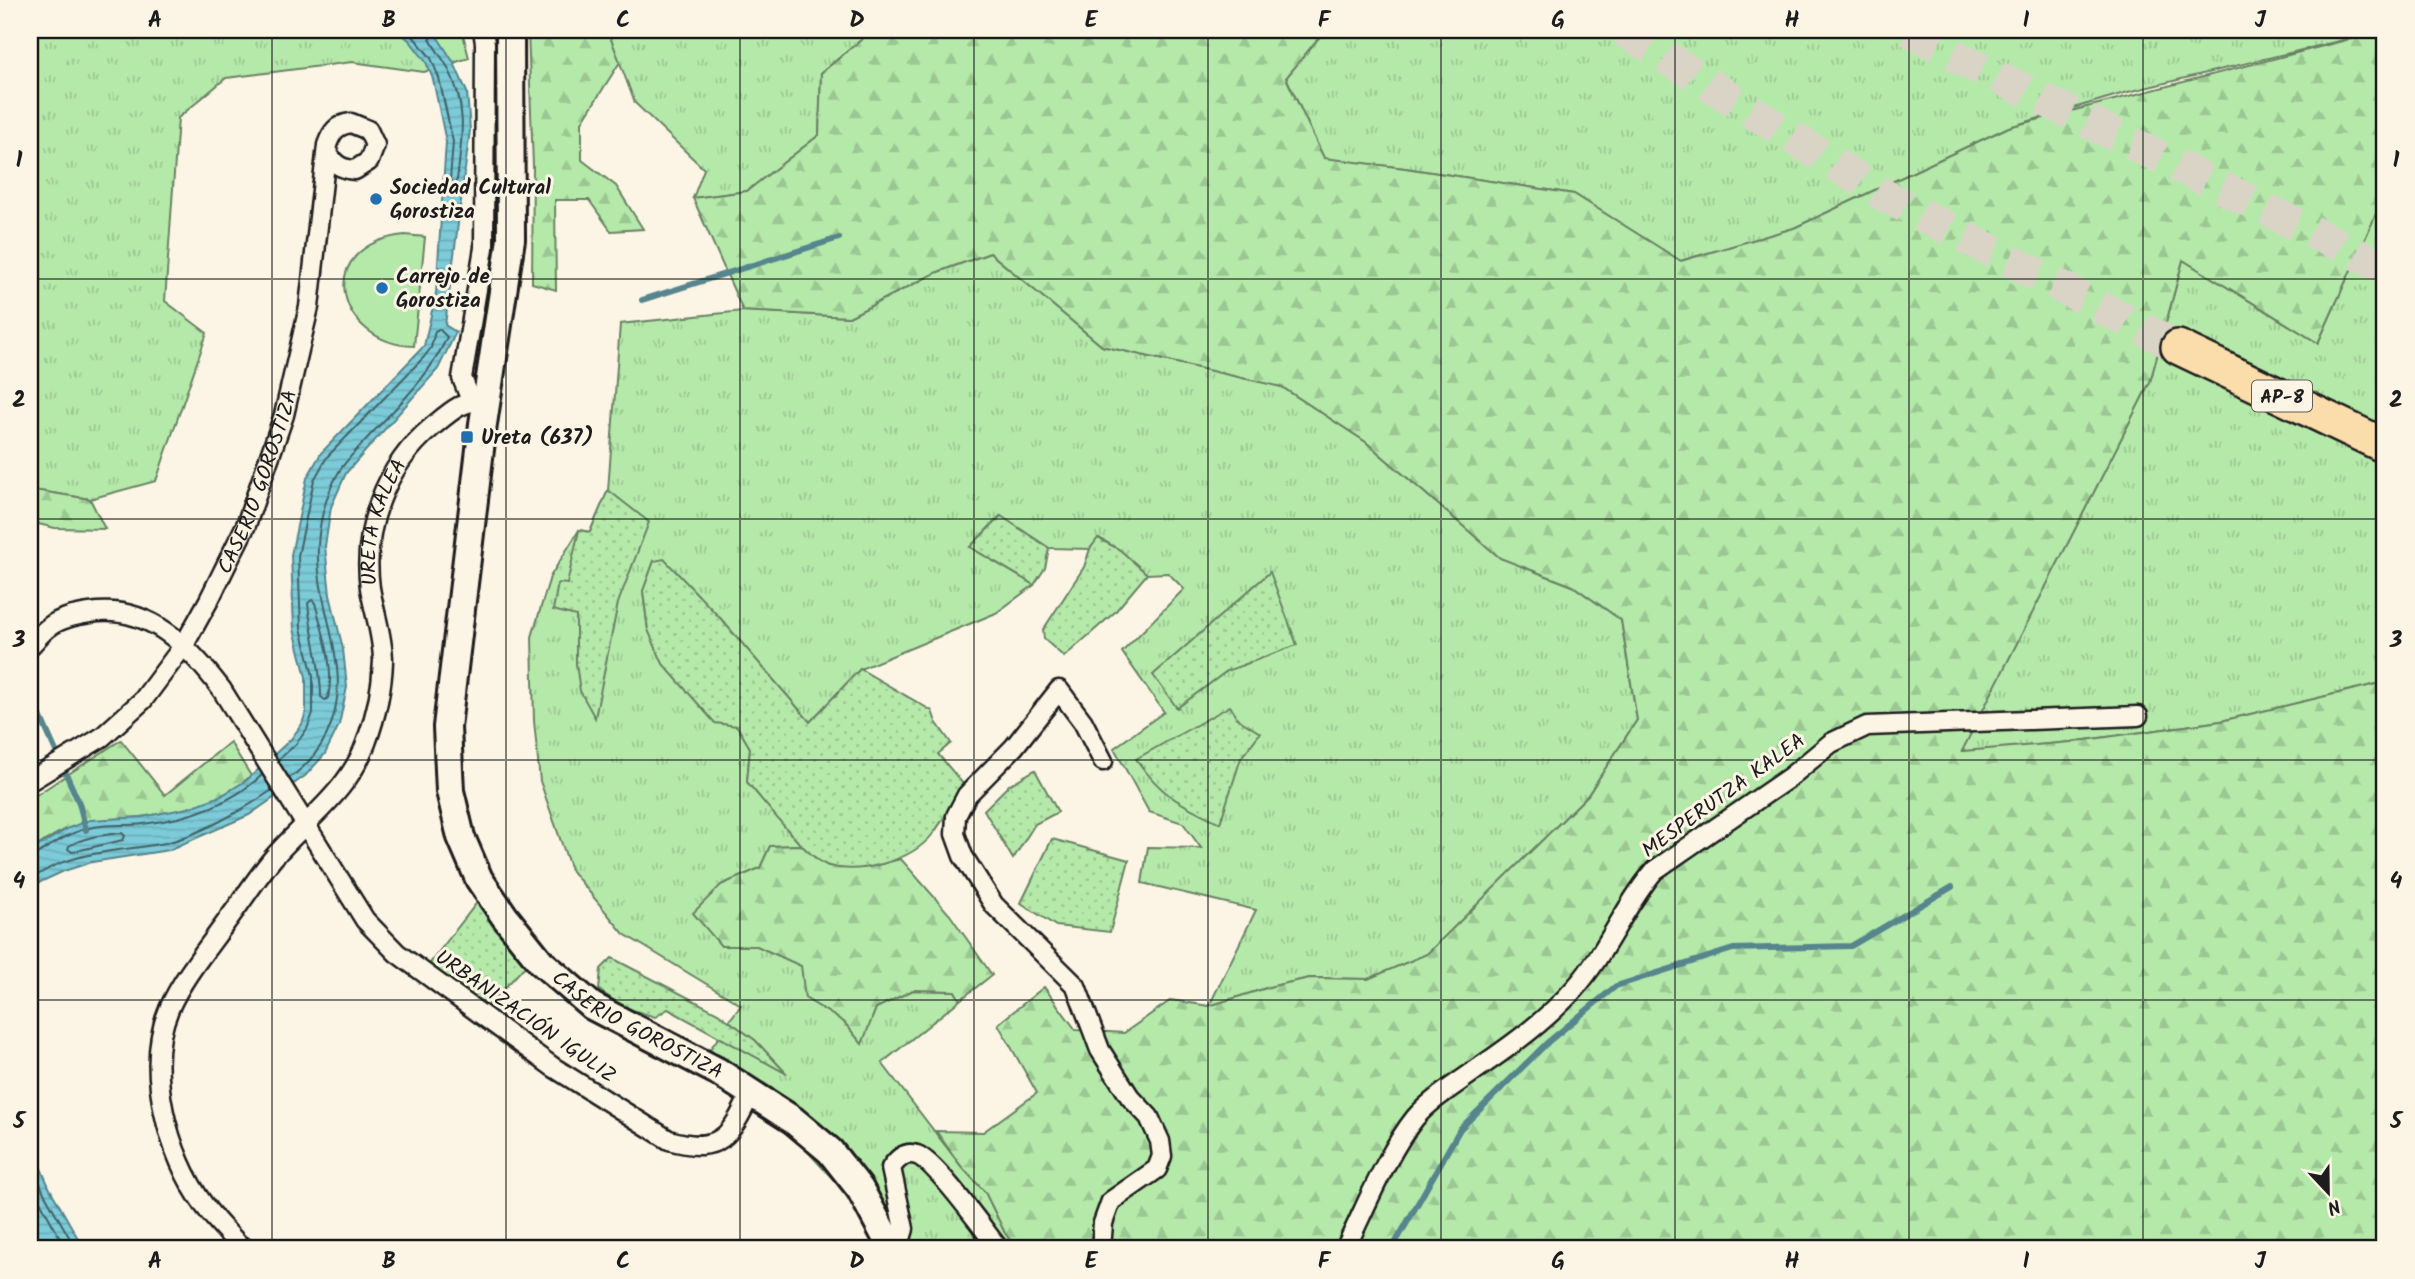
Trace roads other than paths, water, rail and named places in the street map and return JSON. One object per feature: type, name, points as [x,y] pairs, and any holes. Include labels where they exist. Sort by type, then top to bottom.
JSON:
[{"type":"highway","name":"AP-8","points":[[2178,347],[2385,446]]},
{"type":"street","points":[[479,400],[463,378],[484,248],[483,30]]},
{"type":"street","points":[[479,400],[511,239],[510,30]]},
{"type":"street","name":"CASERIO GOROSTIZA","points":[[30,781],[102,737],[144,700],[184,645],[246,525],[284,415],[309,307],[328,153]]},
{"type":"street","name":"CASERIO GOROSTIZA","points":[[479,400],[447,727],[450,791],[461,837],[479,879],[541,962],[592,1006],[717,1071],[793,1120],[830,1152],[860,1189],[892,1249]]},
{"type":"street","name":"URETA KALEA","points":[[308,825],[325,807],[360,759],[374,721],[381,688],[383,658],[368,560],[371,525],[383,490],[424,433],[453,410],[479,400]]},
{"type":"street","points":[[30,646],[50,626],[75,615],[120,610],[144,617],[184,645]]},
{"type":"street","name":"URBANIZACIÓN IGULIZ","points":[[184,645],[205,667],[234,708],[365,920],[397,953],[553,1067],[669,1140],[687,1144],[710,1144],[720,1140],[732,1132],[751,1093]]},
{"type":"street","points":[[1101,1249],[1103,1223],[1111,1201],[1157,1168],[1162,1156],[1160,1141],[1149,1117],[1130,1097],[1100,1050],[1076,986],[994,905],[963,856],[955,834],[956,816],[967,795],[1014,747],[1059,690],[1083,722],[1103,761]]},
{"type":"street","name":"MESPERUTZA KALEA","points":[[1345,1249],[1393,1154],[1416,1118],[1452,1087],[1524,1037],[1575,988],[1603,951],[1638,890],[1656,870],[1790,777],[1831,743],[1867,726],[2138,716]]},
{"type":"street","points":[[247,1249],[239,1245],[203,1205],[179,1160],[165,1114],[159,1054],[169,1011],[188,975],[273,858],[308,825]]},
{"type":"street","points":[[898,1249],[904,1229],[891,1168],[898,1158],[909,1154],[919,1156],[937,1169],[999,1249]]},
{"type":"water","points":[[397,30],[433,30],[454,63],[467,92],[470,130],[445,325],[456,332],[438,369],[346,473],[331,507],[325,546],[330,595],[343,649],[347,687],[339,725],[325,754],[305,776],[249,815],[169,850],[92,862],[64,871],[36,884],[30,892],[30,851],[69,828],[90,820],[142,817],[188,808],[221,796],[247,780],[291,739],[302,724],[306,712],[306,677],[294,629],[291,555],[307,478],[321,453],[424,346],[436,293],[446,142],[433,79],[426,62],[410,41]]},
{"type":"water","points":[[30,1123],[35,1155],[50,1189],[84,1249],[30,1249]]},
{"type":"waterway","points":[[642,300],[839,238]]},
{"type":"waterway","points":[[30,693],[79,803],[86,830]]},
{"type":"waterway","points":[[1392,1249],[1460,1129],[1548,1042],[1616,986],[1733,949],[1851,946],[1952,887]]},
{"type":"tunnel","points":[[1623,30],[1887,197],[2178,347]]},
{"type":"tunnel","points":[[1909,30],[1969,63],[2385,268]]},
{"type":"place","name":"Sociedad Cultural Gorostiza","points":[[376,199]]},
{"type":"place","name":"Carrejo de Gorostiza","points":[[382,288]]},
{"type":"place","name":"Ureta (637)","points":[[467,437]]}]
